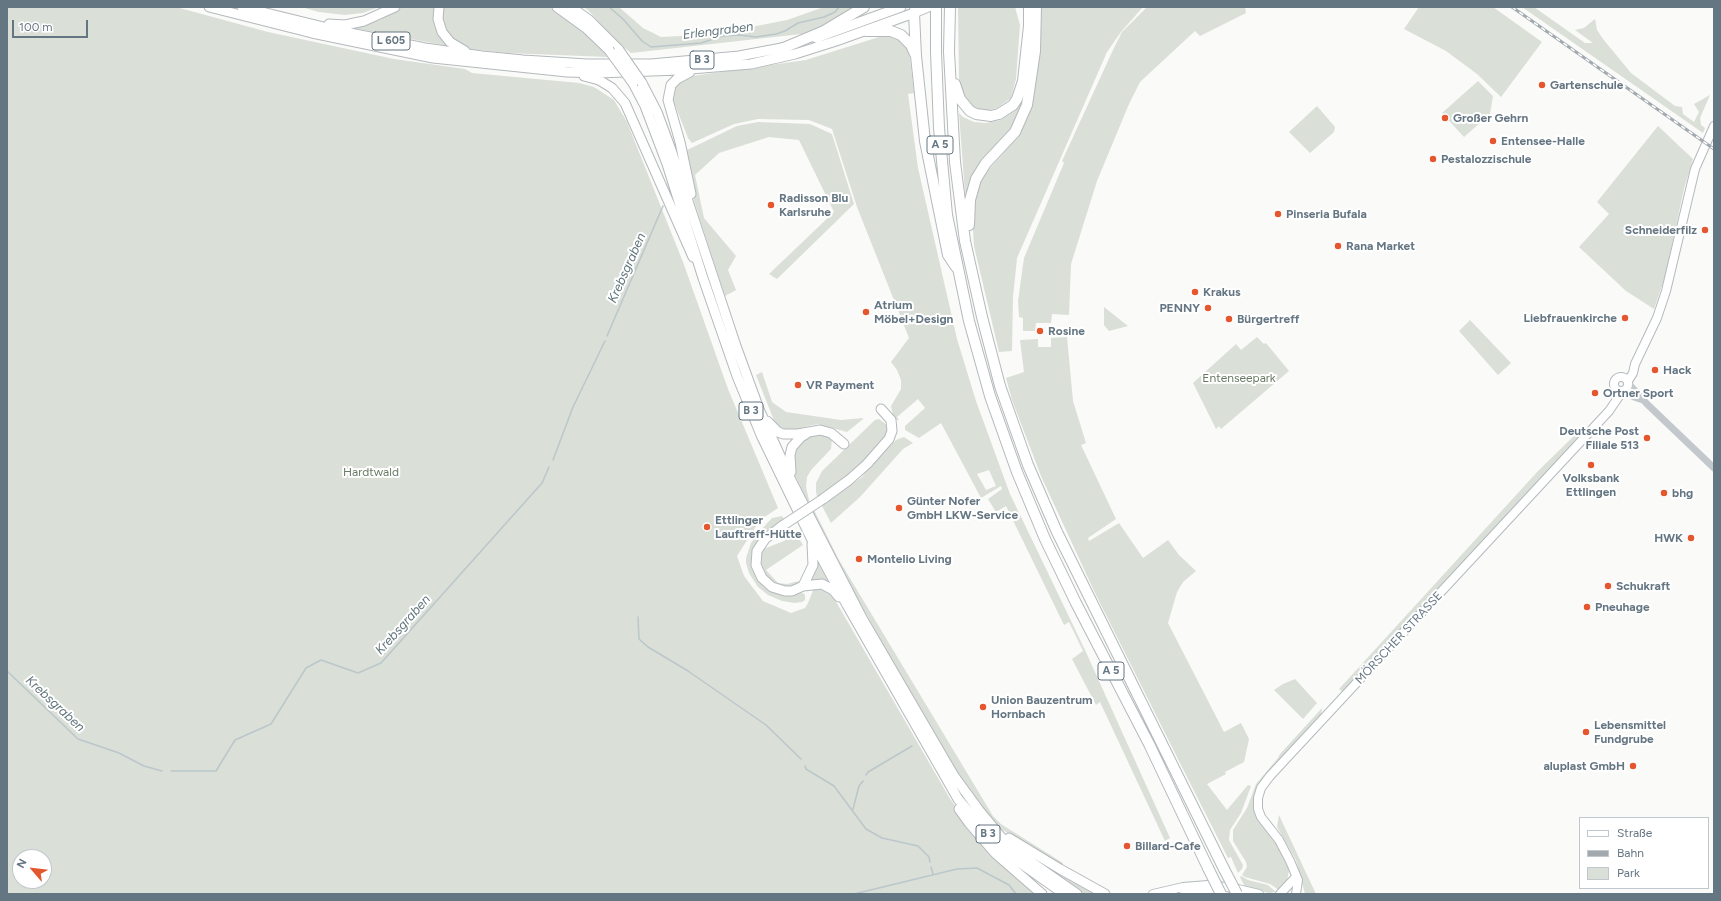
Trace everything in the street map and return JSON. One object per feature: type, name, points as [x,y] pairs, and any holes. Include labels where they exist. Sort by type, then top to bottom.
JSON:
[{"type":"highway","points":[[781,49],[824,31],[864,7]]},
{"type":"highway","points":[[1024,7],[1029,26]]},
{"type":"highway","points":[[949,52],[956,92],[964,106],[970,111],[982,115],[999,114],[1012,105],[1021,90],[1024,77],[1029,26],[1029,7]]},
{"type":"highway","points":[[965,241],[969,228],[970,200],[976,179],[986,163],[1015,132],[1027,105],[1035,51],[1037,28],[1036,7]]},
{"type":"highway","name":"A 5","points":[[950,8],[949,52],[955,162],[965,241],[982,317],[1000,386],[1042,500],[1075,571],[1237,894]]},
{"type":"highway","name":"A 5","points":[[915,10],[916,56],[925,141],[948,255],[959,272]]},
{"type":"highway","name":"A 5","points":[[936,12],[937,88],[947,215],[969,321],[990,396],[1030,506],[1073,597],[1149,744],[1221,894]]},
{"type":"highway","name":"A 5","points":[[866,31],[891,32],[901,35],[911,45],[916,56]]},
{"type":"main road","name":"L 605","points":[[209,7],[312,33],[433,58],[567,72],[650,72],[700,69]]},
{"type":"main road","name":"L 605","points":[[242,7],[392,42],[482,56]]},
{"type":"main road","points":[[302,21],[345,25],[372,18],[395,7]]},
{"type":"main road","name":"B 3","points":[[439,7],[439,27],[446,38],[462,50],[482,56],[569,63],[651,64],[718,59],[781,49],[831,34],[901,7]]},
{"type":"main road","name":"B 3","points":[[557,7],[586,28],[609,50],[638,83],[667,164],[703,278],[732,361],[761,436],[812,540],[847,606],[948,781],[967,810],[1000,846],[1064,894]]},
{"type":"main road","points":[[571,7],[589,20],[619,50],[657,112],[691,211]]},
{"type":"main road","name":"B 3","points":[[928,7],[915,10],[866,31],[773,59],[743,65],[700,69],[677,79],[671,85],[668,100],[680,142],[691,194],[691,211],[736,346],[762,415],[791,480],[862,618],[922,723],[965,794],[1002,838],[1024,856],[1077,894]]},
{"type":"main road","name":"B 3","points":[[567,72],[606,83],[625,103],[688,248],[703,278]]},
{"type":"main road","points":[[1626,380],[1633,373],[1635,364],[1654,325],[1666,292],[1696,169],[1714,126]]},
{"type":"main road","points":[[1618,378],[1626,380],[1628,388],[1621,391],[1614,381],[1618,378]]},
{"type":"main road","name":"MÖRSCHER STRASSE","points":[[1295,894],[1298,880],[1294,875],[1279,840],[1261,817],[1258,809],[1258,798],[1261,788],[1270,776],[1609,411],[1621,391]]},
{"type":"main road","points":[[847,606],[833,590],[825,585],[817,584],[804,586],[792,591],[777,590],[766,583],[758,571],[756,558],[760,545],[771,534],[849,480],[868,464],[889,439],[892,431],[891,420],[881,409]]},
{"type":"main road","points":[[762,415],[770,425],[783,434],[798,434],[820,430],[836,436],[844,444]]},
{"type":"main road","points":[[791,480],[790,455],[792,447],[801,437],[812,431]]},
{"type":"main road","points":[[804,586],[812,565],[812,540]]},
{"type":"main road","points":[[948,781],[959,809],[969,823],[995,853],[1042,894]]},
{"type":"main road","name":"B 3","points":[[994,828],[1060,869],[1105,894]]},
{"type":"main road","points":[[1280,894],[1294,875]]},
{"type":"main road","points":[[1153,894],[1183,887],[1208,885],[1234,888],[1259,894]]},
{"type":"main road","points":[[1187,894],[1221,894]]},
{"type":"street","points":[[1626,380],[1643,400],[1714,468]]},
{"type":"street","points":[[1621,391],[1643,400]]},
{"type":"green space","name":"Hardtwald","points":[[7,7],[176,7],[268,32],[394,59],[465,69],[472,73],[579,83],[594,87],[614,100],[627,122],[683,262],[728,389],[778,508],[760,520],[737,556],[744,576],[763,601],[791,613],[805,608],[814,588],[820,587],[831,593],[949,797],[967,823],[1037,894],[7,894]]},
{"type":"green space","points":[[301,7],[379,7],[363,13],[345,15],[319,12]]},
{"type":"green space","points":[[402,7],[436,7],[435,27],[438,34],[448,46],[353,28],[380,20]]},
{"type":"green space","points":[[443,7],[550,7],[577,25],[599,45],[598,46],[608,57],[507,53],[468,49],[447,37],[441,16]]},
{"type":"green space","points":[[583,7],[619,7],[643,28],[661,37],[700,35],[741,29],[787,20],[824,7],[854,7],[838,18],[810,33],[631,53],[614,39],[588,10]]},
{"type":"green space","points":[[958,7],[1015,7],[1020,25],[1016,79],[1011,98],[997,108],[982,112],[968,105],[959,83]]},
{"type":"green space","points":[[1039,7],[1143,7],[1121,32],[1107,52],[1017,258],[1013,297],[1012,351],[999,352],[974,246],[972,214],[977,189],[984,175],[1021,133],[1035,85],[1041,45]]},
{"type":"green space","points":[[1147,7],[1245,7],[1246,13],[1200,36],[1195,31],[1140,82],[1129,104],[1097,181],[1071,264],[1069,315],[1052,314],[1051,323],[1036,323],[1035,331],[1023,331],[1023,318],[1019,317],[1018,301],[1024,258],[1064,163],[1062,161],[1113,50],[1122,32]]},
{"type":"green space","points":[[1419,7],[1493,7],[1542,42],[1501,97],[1477,74],[1446,51],[1404,29]]},
{"type":"green space","points":[[1522,7],[1534,7],[1585,43],[1593,43],[1575,30],[1584,28],[1595,19],[1597,30],[1603,39],[1631,73],[1675,106],[1682,107],[1683,114],[1694,122],[1699,112],[1694,104],[1710,95],[1700,118],[1701,125],[1705,128],[1703,133]]},
{"type":"green space","points":[[891,36],[902,42],[909,51],[914,93],[908,94],[918,168],[957,339],[976,401],[1010,494],[1085,650],[1170,838],[1165,841],[1100,702],[1096,705],[1072,659],[1083,651],[1069,622],[1064,625],[1006,506],[996,512],[988,499],[1002,489],[1001,486],[981,498],[941,423],[919,438],[905,430],[905,426],[925,408],[918,399],[897,417],[899,420],[897,420],[893,415],[891,406],[901,389],[901,380],[897,370],[891,362],[909,338],[857,207],[832,129],[809,120],[758,119],[734,124],[692,143],[688,138],[675,105],[672,106],[673,87],[685,77],[806,60],[879,37]],"holes":[[[989,470],[996,486],[986,490],[977,474]]]},
{"type":"green space","points":[[1478,81],[1493,96],[1490,114],[1464,137],[1442,113]]},
{"type":"green space","points":[[1024,95],[1025,100],[1018,120],[965,193],[959,113],[963,117],[974,122],[986,123],[1001,120],[1015,111]]},
{"type":"green space","points":[[1317,106],[1335,127],[1334,132],[1310,153],[1289,132]]},
{"type":"green space","points":[[758,122],[810,124],[832,134],[854,204],[777,279],[769,274],[834,212],[799,140],[769,137],[719,153],[695,175],[704,218],[736,256],[728,270],[736,290],[725,296],[694,201],[685,151],[737,126]]},
{"type":"green space","points":[[1658,126],[1693,159],[1684,189],[1665,277],[1654,309],[1626,291],[1579,247],[1609,214],[1597,202]]},
{"type":"green space","points":[[1104,307],[1128,326],[1109,331],[1104,325]]},
{"type":"green space","points":[[1470,320],[1511,363],[1498,375],[1459,331]]},
{"type":"green space","points":[[1067,337],[1073,401],[1086,443],[1081,445],[1116,519],[1088,538],[1089,541],[1119,523],[1143,558],[1168,540],[1179,555],[1196,571],[1183,582],[1177,592],[1168,623],[1224,732],[1241,723],[1249,739],[1244,762],[1207,784],[1227,810],[1248,785],[1251,786],[1241,813],[1230,830],[1229,840],[1243,865],[1242,869],[1238,873],[1231,857],[1228,858],[1095,593],[1041,476],[1012,400],[1006,378],[1024,372],[1020,340],[1038,339],[1038,347],[1051,347],[1051,338]]},
{"type":"green space","name":"Entenseepark","points":[[1257,337],[1264,344],[1266,343],[1289,371],[1221,429],[1219,426],[1216,429],[1193,383],[1236,344],[1241,350]]},
{"type":"green space","points":[[762,372],[772,402],[786,412],[841,420],[863,419],[847,432],[818,424],[795,430],[783,429],[775,423],[756,375]]},
{"type":"green space","points":[[879,419],[887,425],[888,434],[857,468],[817,497],[816,483],[822,471],[875,420]]},
{"type":"green space","points":[[1579,431],[1582,435],[1343,692],[1339,689],[1538,471]]},
{"type":"green space","points":[[824,434],[832,439],[831,449],[811,470],[807,477],[806,487],[809,500],[839,560],[993,816],[1001,824],[1063,863],[1062,866],[1014,838],[995,824],[955,773],[837,562],[794,473],[793,451],[807,436]]},
{"type":"green space","points":[[904,437],[913,443],[903,449],[860,497],[831,523],[822,506],[862,477],[896,440]]},
{"type":"green space","points":[[782,516],[784,519],[765,533],[756,544],[751,556],[752,567],[756,577],[764,587],[773,592],[786,595],[803,593],[805,595],[805,600],[802,602],[795,603],[782,601],[768,595],[758,587],[749,573],[746,563],[746,558],[751,543],[760,531],[772,518]]},
{"type":"green space","points":[[794,530],[803,545],[766,570],[778,583],[787,584],[799,581],[797,584],[786,587],[770,582],[760,568],[761,550],[784,541],[789,537],[791,531]]},
{"type":"green space","points":[[818,559],[831,583],[812,582],[811,580]]},
{"type":"green space","points":[[1295,679],[1317,703],[1303,719],[1274,690]]},
{"type":"green space","points":[[1322,708],[1321,716],[1254,798],[1289,870],[1287,882],[1279,890],[1270,884],[1242,875],[1247,867],[1246,862],[1233,841],[1233,830],[1247,808],[1256,784],[1280,754]]},
{"type":"green space","points":[[1279,815],[1316,894],[1305,894],[1296,860],[1277,827]]},
{"type":"green space","points":[[1036,857],[1099,894],[1082,894],[1034,860]]},
{"type":"green space","points":[[1241,876],[1248,880],[1268,885],[1276,892],[1269,893],[1245,887],[1240,877]]},
{"type":"waterway","name":"Erlengraben","points":[[609,7],[623,19],[642,41],[651,47],[701,43],[723,36],[739,35],[756,37],[776,34],[785,31],[798,23],[824,17],[835,12],[839,7]]},
{"type":"waterway","name":"Krebsgraben","points":[[607,336],[663,206]]},
{"type":"waterway","name":"Krebsgraben","points":[[553,460],[573,407],[605,341]]},
{"type":"waterway","name":"Krebsgraben","points":[[171,771],[216,771],[235,740],[271,724],[306,668],[321,660],[358,673],[381,663],[542,483],[549,467]]},
{"type":"waterway","points":[[638,617],[639,639],[648,647],[688,671],[766,725],[801,759]]},
{"type":"waterway","name":"Krebsgraben","points":[[7,671],[78,739],[119,753],[144,766],[162,771]]},
{"type":"waterway","points":[[866,775],[868,772],[912,746]]},
{"type":"waterway","points":[[805,766],[806,769],[834,786],[866,829],[882,838],[918,846],[929,857],[930,862]]},
{"type":"waterway","points":[[853,809],[859,786],[863,781]]},
{"type":"waterway","points":[[931,867],[933,874]]},
{"type":"waterway","points":[[854,894],[957,869],[977,868],[1009,885],[1016,894]]},
{"type":"railway","points":[[1512,7],[1714,149]]},
{"type":"place","name":"Gartenschule","points":[[1542,85]]},
{"type":"place","name":"Großer Gehrn","points":[[1445,118]]},
{"type":"place","name":"Entensee-Halle","points":[[1493,141]]},
{"type":"place","name":"Pestalozzischule","points":[[1433,159]]},
{"type":"place","name":"Radisson Blu Karlsruhe","points":[[771,205]]},
{"type":"place","name":"Pinseria Bufala","points":[[1278,214]]},
{"type":"place","name":"Schneiderfilz","points":[[1705,230]]},
{"type":"place","name":"Rana Market","points":[[1338,246]]},
{"type":"place","name":"Krakus","points":[[1195,292]]},
{"type":"place","name":"PENNY","points":[[1208,308]]},
{"type":"place","name":"Atrium Möbel+Design","points":[[866,312]]},
{"type":"place","name":"Liebfrauenkirche","points":[[1625,318]]},
{"type":"place","name":"Bürgertreff","points":[[1229,319]]},
{"type":"place","name":"Rosine","points":[[1040,331]]},
{"type":"place","name":"Hack","points":[[1655,370]]},
{"type":"place","name":"VR Payment","points":[[798,385]]},
{"type":"place","name":"Ortner Sport","points":[[1595,393]]},
{"type":"place","name":"Deutsche Post Filiale 513","points":[[1647,438]]},
{"type":"place","name":"Volksbank Ettlingen","points":[[1591,465]]},
{"type":"place","name":"bhg","points":[[1664,493]]},
{"type":"place","name":"Günter Nofer GmbH LKW-Service","points":[[899,508]]},
{"type":"place","name":"Ettlinger Lauftreff-Hütte","points":[[707,527]]},
{"type":"place","name":"HWK","points":[[1691,538]]},
{"type":"place","name":"Montelio Living","points":[[859,559]]},
{"type":"place","name":"Schukraft","points":[[1608,586]]},
{"type":"place","name":"Pneuhage","points":[[1587,607]]},
{"type":"place","name":"Union Bauzentrum Hornbach","points":[[983,707]]},
{"type":"place","name":"Lebensmittel Fundgrube","points":[[1586,732]]},
{"type":"place","name":"aluplast GmbH","points":[[1633,766]]},
{"type":"place","name":"Billard-Cafe","points":[[1127,846]]}]
